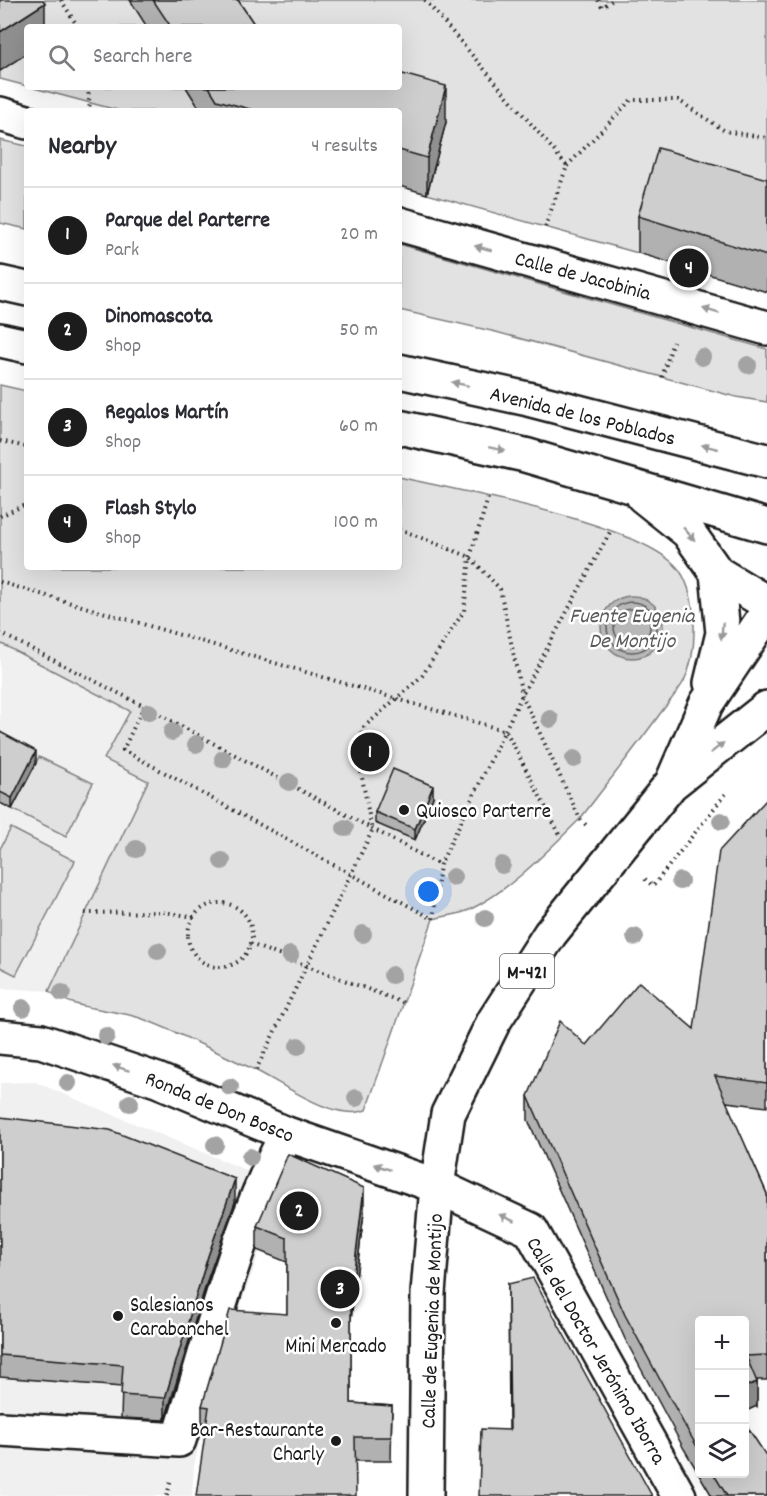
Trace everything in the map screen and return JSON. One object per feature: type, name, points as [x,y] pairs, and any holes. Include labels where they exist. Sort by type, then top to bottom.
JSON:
[{"type":"main road","points":[[0,114],[24,121]]},
{"type":"main road","name":"Calle de Jacobinia","points":[[402,226],[767,328]]},
{"type":"main road","points":[[0,283],[24,288]]},
{"type":"main road","points":[[0,340],[24,345]]},
{"type":"main road","name":"Avenida de los Poblados","points":[[402,372],[528,399],[767,460]]},
{"type":"main road","points":[[402,429],[525,455],[767,526]]},
{"type":"main road","points":[[627,484],[688,532],[717,573],[767,603]]},
{"type":"main road","points":[[706,704],[723,633],[717,573]]},
{"type":"main road","name":"Calle de Eugenia de Montijo","points":[[671,784],[706,704],[767,613]]},
{"type":"main road","name":"Calle de Eugenia de Montijo","points":[[426,1496],[428,1293],[437,1186],[448,1114],[494,1021],[550,934],[671,784],[767,708]]},
{"type":"main road","name":"Ronda de Don Bosco","points":[[0,1037],[41,1041],[147,1077],[287,1134],[437,1186]]},
{"type":"main road","points":[[0,1428],[179,1440],[246,1228],[271,1164],[287,1134]]},
{"type":"main road","name":"Calle del Doctor Jerónimo Iborra","points":[[437,1186],[531,1230],[679,1496]]},
{"type":"path","points":[[61,0],[76,24]]},
{"type":"path","points":[[425,0],[567,166]]},
{"type":"path","points":[[598,0],[602,7],[613,0]]},
{"type":"path","points":[[88,90],[90,108]]},
{"type":"path","points":[[544,231],[567,166],[631,100],[678,100],[725,131],[767,138]]},
{"type":"path","points":[[662,377],[676,335]]},
{"type":"path","points":[[0,441],[24,446]]},
{"type":"path","points":[[256,1070],[372,831],[356,745],[364,727],[422,676],[464,611],[470,557],[488,498]]},
{"type":"path","points":[[0,516],[24,505]]},
{"type":"path","points":[[402,530],[470,557],[500,589],[522,695],[580,819]]},
{"type":"path","points":[[144,706],[123,750],[433,918],[440,865],[522,695],[612,530]]},
{"type":"path","points":[[0,582],[506,731],[561,837]]},
{"type":"path","points":[[0,633],[144,706],[372,831],[440,865]]},
{"type":"path","points":[[653,886],[735,783]]},
{"type":"path","points":[[210,905],[231,905],[247,918],[251,928],[250,944],[243,957],[235,964],[214,967],[205,963],[190,947],[188,936],[194,917],[210,905]]},
{"type":"path","points":[[85,914],[165,912],[194,917]]},
{"type":"path","points":[[250,944],[404,1003]]},
{"type":"shaded area","points":[[17,0],[130,0],[146,24],[33,24]]},
{"type":"shaded area","points":[[214,0],[767,0],[767,215],[658,185],[638,253],[427,194],[446,122],[402,89],[402,24],[230,24]]},
{"type":"shaded area","points":[[24,55],[24,85],[0,79],[0,71]]},
{"type":"shaded area","points":[[41,90],[188,90],[199,108],[110,108]]},
{"type":"shaded area","points":[[0,140],[24,145],[24,228],[0,223]]},
{"type":"shaded area","points":[[402,245],[767,349],[767,402],[736,397],[496,332],[402,311]]},
{"type":"shaded area","points":[[0,385],[24,390],[24,570],[402,570],[402,478],[550,512],[631,538],[661,554],[680,571],[690,596],[694,626],[692,656],[684,681],[580,819],[541,857],[499,892],[465,912],[433,919],[366,1110],[353,1112],[338,1111],[307,1099],[249,1067],[168,1029],[129,1015],[82,1006],[49,991],[148,781],[104,759],[130,711],[0,643]]},
{"type":"shaded area","points":[[0,643],[130,711],[148,780],[49,991],[0,988]]},
{"type":"shaded area","points":[[39,757],[93,783],[66,836],[12,809]]},
{"type":"shaded area","points":[[11,828],[75,861],[16,975],[0,967],[0,849]]},
{"type":"shaded area","name":"Salesianos Carabanchel","points":[[35,1082],[265,1178],[260,1251],[213,1381],[194,1466],[192,1496],[0,1496],[0,1083]]},
{"type":"water","name":"Fuente Eugenia De Montijo","points":[[626,596],[638,596],[654,605],[661,615],[663,627],[661,639],[654,649],[638,658],[626,658],[615,653],[606,644],[601,633],[601,621],[606,610],[615,601]]},
{"type":"building","points":[[0,0],[43,0],[45,3],[0,32]]},
{"type":"building","points":[[153,0],[238,0],[254,24],[169,24]]},
{"type":"building","points":[[402,74],[446,86],[427,158],[402,151],[402,108],[246,108],[217,100],[211,90],[402,90]]},
{"type":"building","points":[[658,148],[767,179],[767,256],[638,216]]},
{"type":"building","points":[[0,732],[36,751],[12,798],[0,792]]},
{"type":"building","name":"Quiosco Parterre","points":[[393,769],[433,786],[415,829],[375,812]]},
{"type":"building","points":[[767,799],[767,1083],[715,1076],[767,1194],[767,1355],[749,1356],[749,1316],[695,1316],[695,1443],[625,1315],[528,1096],[560,1021],[586,1045],[639,982],[694,1029],[719,851]]},
{"type":"building","points":[[0,1117],[110,1130],[235,1179],[208,1256],[165,1398],[121,1395],[123,1365],[0,1355]]},
{"type":"building","points":[[288,1154],[364,1188],[351,1295],[351,1403],[392,1406],[391,1437],[355,1437],[356,1496],[196,1496],[209,1407],[202,1406],[230,1310],[287,1314],[287,1238],[257,1226]]},
{"type":"building","points":[[533,1278],[652,1496],[479,1496],[481,1429],[510,1430],[508,1284]]},
{"type":"building","points":[[749,1363],[757,1382],[749,1385]]},
{"type":"building","points":[[749,1430],[767,1457],[767,1496],[727,1496],[716,1478],[749,1478]]},
{"type":"place","name":"Flash Stylo","points":[[689,268]]},
{"type":"place","name":"Parque del Parterre","points":[[370,752]]},
{"type":"place","name":"Quiosco Parterre","points":[[404,810]]},
{"type":"place","name":"Dinomascota","points":[[299,1211]]},
{"type":"place","name":"Regalos Martín","points":[[340,1289]]},
{"type":"place","name":"Salesianos Carabanchel","points":[[118,1316]]},
{"type":"place","name":"Mini Mercado","points":[[336,1323]]},
{"type":"place","name":"Bar-Restaurante Charly","points":[[336,1441]]}]
